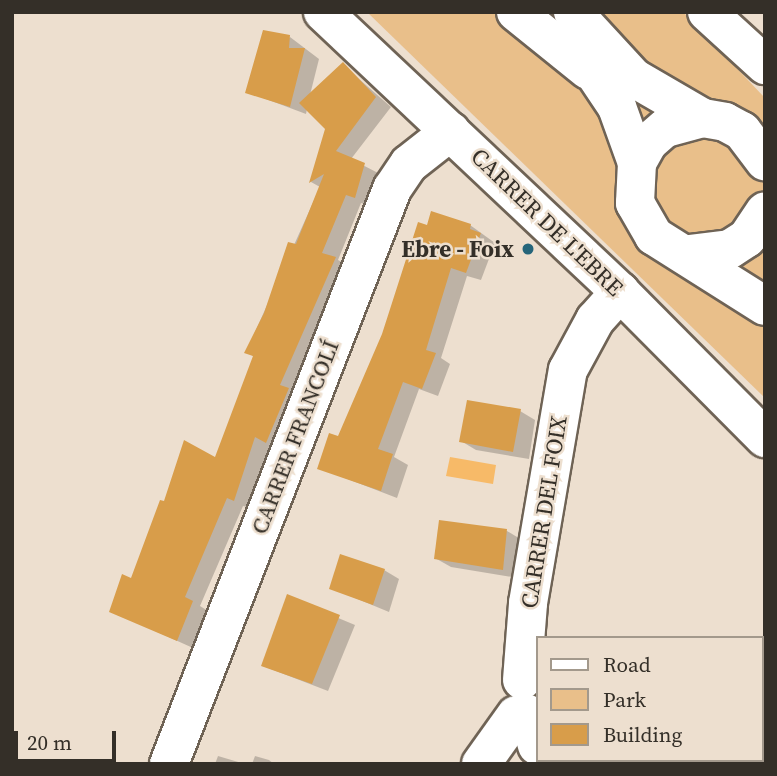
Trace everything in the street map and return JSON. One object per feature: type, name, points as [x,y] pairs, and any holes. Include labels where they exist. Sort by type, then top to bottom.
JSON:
[{"type":"street","name":"CARRER DE L'EBRE","points":[[323,12],[621,292],[765,438]]},
{"type":"street","points":[[516,12],[592,74]]},
{"type":"street","points":[[555,12],[592,74],[617,107],[637,163]]},
{"type":"street","points":[[573,12],[634,78],[703,118],[742,131],[765,161]]},
{"type":"street","points":[[707,12],[765,65]]},
{"type":"street","points":[[703,118],[665,128],[648,143],[637,163],[633,183],[642,221],[654,236],[689,254],[765,306]]},
{"type":"street","name":"CARRER FRANCOLÍ","points":[[169,764],[392,189],[409,164],[452,131]]},
{"type":"street","points":[[689,254],[730,249],[747,238],[765,211]]},
{"type":"street","name":"CARRER DEL FOIX","points":[[481,764],[531,704],[528,603],[568,370],[595,320],[621,292]]},
{"type":"green space","points":[[367,12],[683,12],[765,98],[765,398]]},
{"type":"shaded area","points":[[450,457],[496,465],[493,484],[446,476]]},
{"type":"building","points":[[263,30],[290,35],[289,48],[305,48],[290,107],[245,93]]},
{"type":"building","points":[[343,62],[376,97],[336,151],[365,163],[355,198],[346,195],[322,253],[336,257],[280,385],[289,388],[266,443],[255,437],[234,501],[227,498],[185,597],[193,601],[177,641],[109,612],[122,574],[131,578],[160,500],[164,501],[184,440],[215,457],[253,356],[244,353],[264,313],[288,242],[296,244],[324,174],[309,183],[325,129],[299,103]]},
{"type":"building","points":[[431,211],[471,224],[470,229],[481,233],[466,273],[451,268],[426,350],[436,353],[422,389],[403,382],[378,449],[393,454],[381,491],[317,469],[329,433],[338,436],[382,334],[418,222],[427,225]]},
{"type":"building","points":[[467,400],[521,409],[513,452],[459,442]]},
{"type":"building","points":[[439,520],[507,529],[503,570],[434,559]]},
{"type":"building","points":[[340,554],[385,569],[373,605],[329,589]]},
{"type":"building","points":[[287,594],[340,615],[312,684],[261,666]]},
{"type":"place","name":"Ebre - Foix","points":[[528,249]]}]
